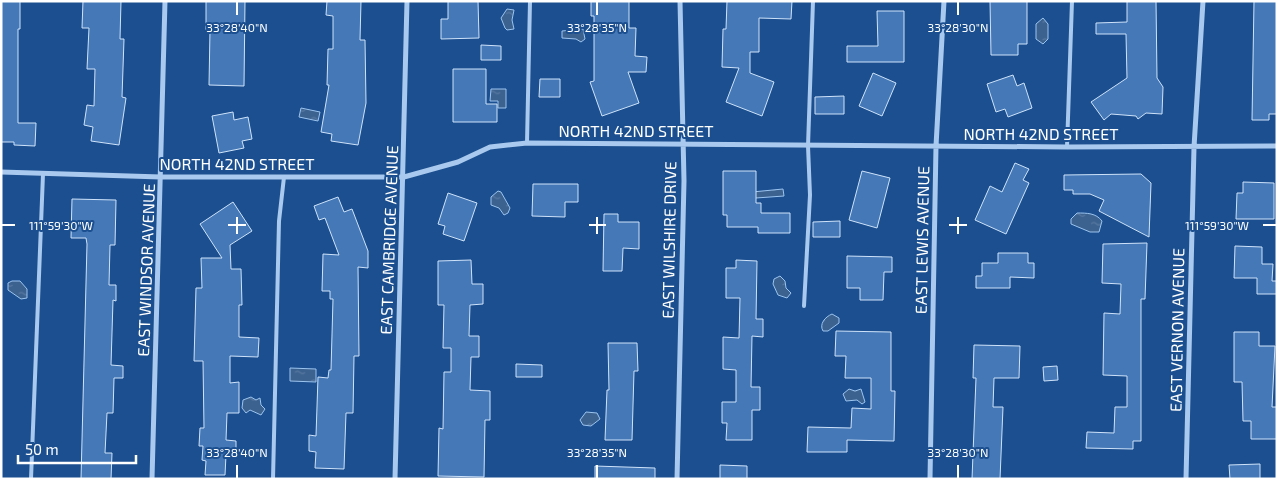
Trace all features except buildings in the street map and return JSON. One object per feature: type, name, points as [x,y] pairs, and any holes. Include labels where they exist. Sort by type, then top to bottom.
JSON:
[{"type":"street","name":"EAST WINDSOR AVENUE","points":[[152,479],[165,1]]},
{"type":"street","name":"EAST CAMBRIDGE AVENUE","points":[[395,479],[407,1]]},
{"type":"street","name":"EAST WILSHIRE DRIVE","points":[[677,479],[684,181],[680,1]]},
{"type":"street","name":"EAST LEWIS AVENUE","points":[[930,479],[936,146],[944,1]]},
{"type":"street","name":"EAST VERNON AVENUE","points":[[1186,479],[1194,147],[1203,1]]},
{"type":"street","name":"NORTH 42ND STREET","points":[[1,172],[161,177],[404,177],[458,162],[490,147],[527,143],[682,143],[808,146],[1277,146]]},
{"type":"lane","points":[[527,143],[530,1]]},
{"type":"lane","points":[[804,306],[810,195],[808,146],[813,1]]},
{"type":"lane","points":[[1067,147],[1072,1]]},
{"type":"lane","points":[[32,479],[44,174]]},
{"type":"lane","points":[[273,479],[279,221],[284,177]]},
{"type":"water","points":[[507,9],[514,10],[512,20],[514,29],[507,30],[501,18]]},
{"type":"water","points":[[1043,18],[1048,24],[1048,39],[1043,44],[1036,39],[1036,24]]},
{"type":"water","points":[[583,29],[585,39],[581,42],[576,39],[562,38],[562,31]]},
{"type":"water","points":[[491,89],[506,89],[506,108],[498,108],[498,101],[490,101]]},
{"type":"water","points":[[301,108],[320,112],[318,121],[299,117]]},
{"type":"water","points":[[783,189],[784,196],[742,199],[742,193]]},
{"type":"water","points":[[498,191],[501,192],[510,208],[508,213],[504,215],[499,208],[491,205],[491,197]]},
{"type":"water","points":[[1077,213],[1091,214],[1100,218],[1102,221],[1099,232],[1090,232],[1071,224],[1071,219]]},
{"type":"water","points":[[780,276],[791,293],[787,298],[778,295],[773,284],[774,279]]},
{"type":"water","points":[[20,281],[27,289],[27,298],[21,299],[8,290],[8,283]]},
{"type":"water","points":[[832,314],[839,318],[839,323],[828,331],[823,331],[823,321]]},
{"type":"water","points":[[290,368],[316,369],[316,382],[290,381]]},
{"type":"water","points":[[849,389],[855,391],[861,389],[865,402],[862,404],[857,400],[846,401],[843,394]]},
{"type":"water","points":[[251,397],[256,400],[260,398],[261,405],[265,409],[261,415],[250,410],[246,413],[242,408],[243,400]]},
{"type":"water","points":[[586,412],[597,413],[600,419],[591,426],[583,425],[580,420]]}]
